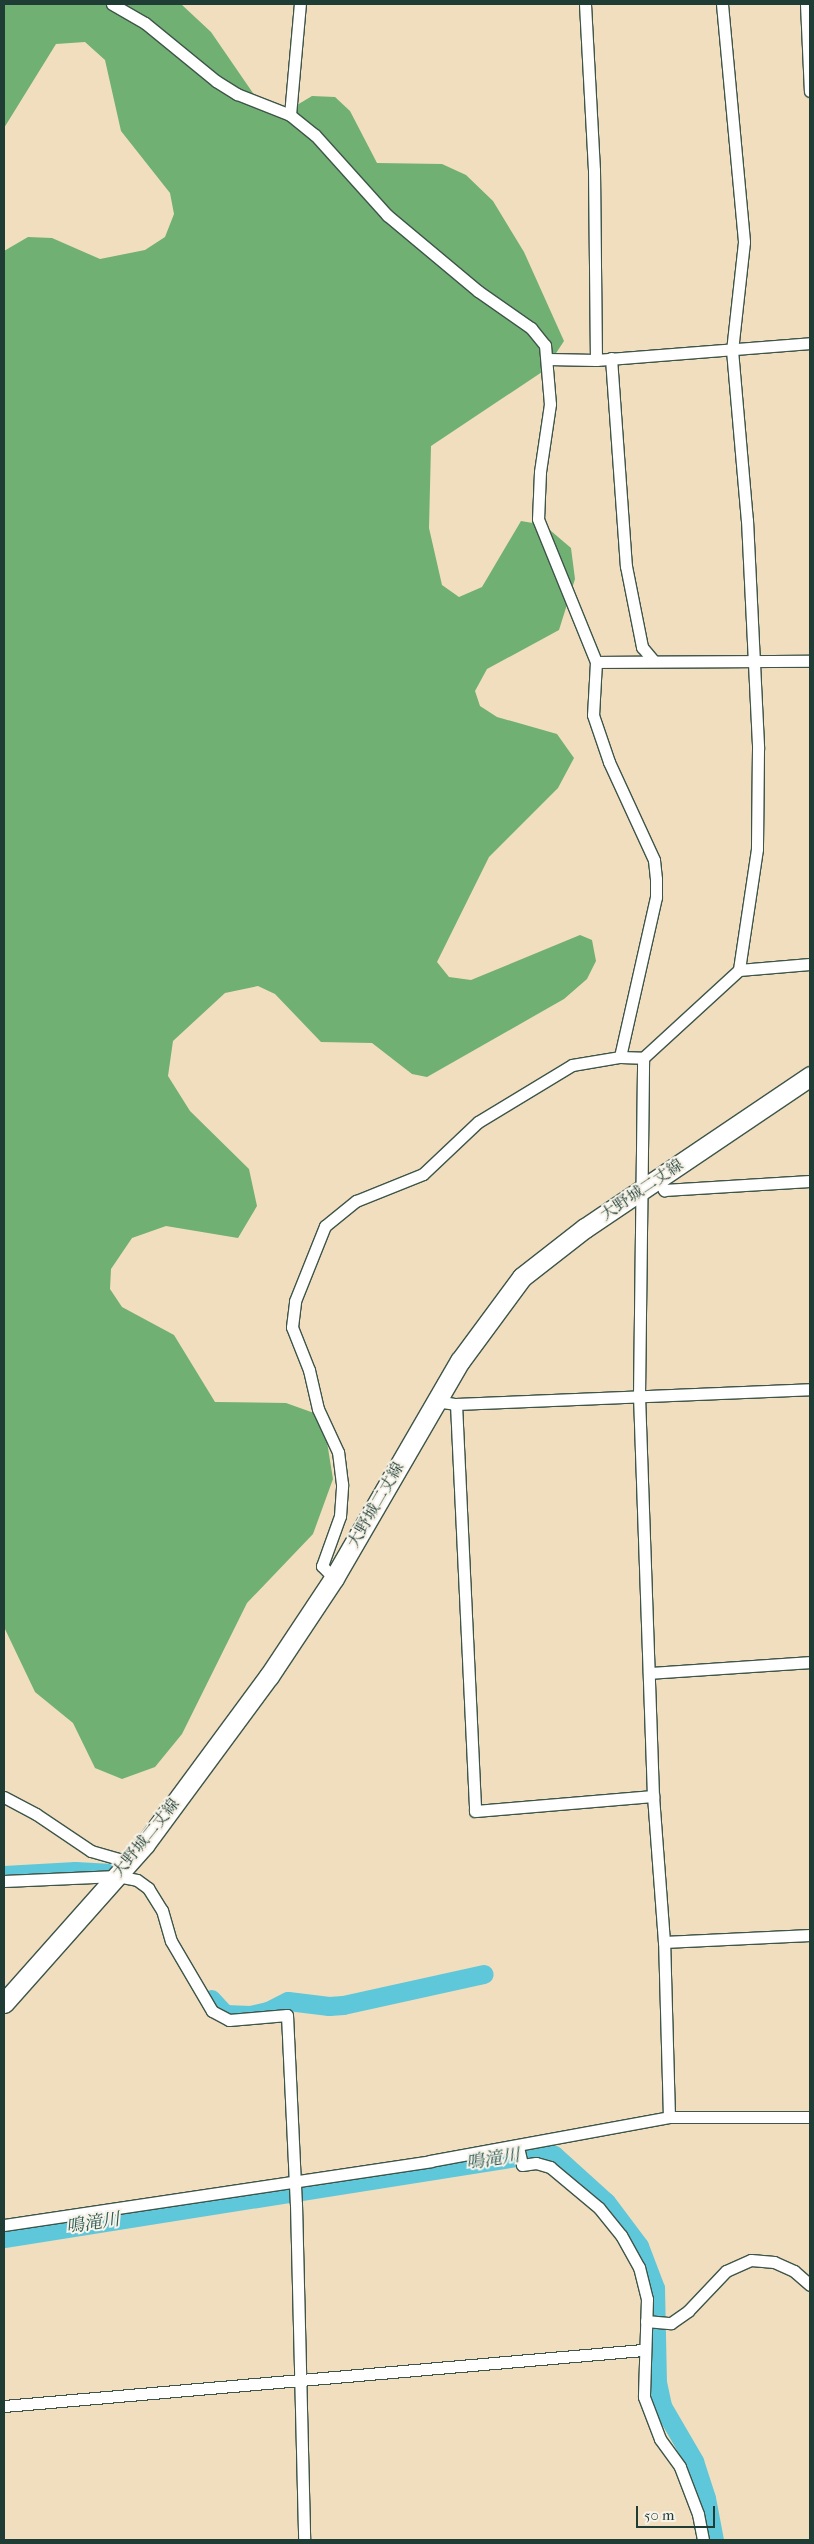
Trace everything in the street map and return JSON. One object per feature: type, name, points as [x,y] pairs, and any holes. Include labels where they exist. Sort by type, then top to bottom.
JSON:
[{"type":"main road","name":"大野城二丈線","points":[[4,2003],[123,1869],[269,1676],[334,1578],[436,1401],[487,1320],[522,1277],[640,1191],[810,1076]]},
{"type":"street","points":[[112,4],[145,22],[216,81],[237,94],[290,115],[315,135],[386,215],[458,275],[530,328],[545,345],[548,359],[550,404],[540,472],[538,519],[596,662],[593,715],[609,762],[654,860],[656,879],[651,923],[620,1057]]},
{"type":"street","points":[[290,115],[300,4]]},
{"type":"street","points":[[585,4],[594,170],[596,360]]},
{"type":"street","points":[[722,4],[744,242],[732,350],[747,520],[758,749],[757,849],[739,970]]},
{"type":"street","points":[[806,4],[810,91]]},
{"type":"street","points":[[548,359],[596,360],[810,343]]},
{"type":"street","points":[[612,358],[626,566],[642,647],[653,660]]},
{"type":"street","points":[[596,662],[653,660],[754,663],[810,661]]},
{"type":"street","points":[[334,1578],[322,1566],[340,1516],[342,1484],[338,1452],[318,1409],[309,1370],[292,1327],[295,1301],[325,1226],[356,1201],[423,1174],[478,1122],[572,1065],[620,1057],[643,1058],[739,970],[810,964]]},
{"type":"street","points":[[643,1058],[639,1396],[653,1796],[664,1942],[669,2117]]},
{"type":"street","points":[[658,1179],[664,1190],[810,1181]]},
{"type":"street","points":[[436,1401],[456,1404],[810,1389]]},
{"type":"street","points":[[456,1404],[475,1811],[653,1796]]},
{"type":"street","points":[[649,1673],[810,1662]]},
{"type":"street","points":[[4,1797],[36,1814],[91,1851],[123,1869],[148,1888],[162,1910],[171,1941],[180,1959],[212,2011],[229,2020],[287,2014],[296,2204],[304,2540]]},
{"type":"street","points":[[4,1882],[123,1869]]},
{"type":"street","points":[[664,1942],[810,1935]]},
{"type":"street","points":[[4,2225],[295,2182],[518,2146],[669,2117],[810,2117]]},
{"type":"street","points":[[518,2146],[522,2165],[536,2163],[550,2167],[599,2208],[632,2252],[646,2285],[646,2322],[643,2350],[644,2397],[660,2439],[680,2467],[698,2514],[703,2540]]},
{"type":"street","points":[[646,2322],[671,2323],[688,2311],[726,2271],[751,2260],[774,2262],[794,2271],[810,2284]]},
{"type":"street","points":[[4,2406],[299,2382],[643,2350]]},
{"type":"green space","points":[[4,4],[181,4],[211,32],[266,112],[282,114],[312,96],[335,97],[350,111],[377,163],[442,164],[466,175],[493,201],[524,252],[564,341],[545,370],[431,446],[429,528],[442,585],[459,597],[482,587],[521,521],[544,525],[571,548],[575,579],[559,630],[487,669],[475,691],[480,706],[497,717],[557,734],[574,758],[558,788],[489,857],[437,962],[449,977],[471,980],[580,935],[592,940],[596,961],[587,979],[564,999],[427,1077],[412,1074],[372,1043],[321,1042],[275,994],[258,986],[225,993],[173,1041],[168,1076],[190,1111],[249,1169],[257,1206],[238,1238],[166,1226],[132,1238],[111,1269],[110,1289],[122,1307],[174,1335],[215,1402],[286,1403],[314,1413],[327,1442],[333,1479],[313,1534],[247,1603],[182,1734],[155,1767],[122,1779],[95,1768],[73,1723],[35,1692],[4,1627],[4,251],[28,237],[52,238],[100,259],[145,250],[165,237],[174,214],[170,193],[121,131],[105,60],[85,42],[56,44],[4,128]]},
{"type":"waterway","points":[[4,1875],[75,1871],[112,1873]]},
{"type":"waterway","points":[[211,1999],[225,2014],[250,2015],[268,2011],[288,2001],[329,2006],[343,2005],[484,1974]]},
{"type":"waterway","name":"鳴滝川","points":[[4,2238],[535,2154],[554,2155],[606,2202],[639,2246],[655,2288],[657,2382],[662,2406],[694,2461],[706,2498],[714,2540]]}]
